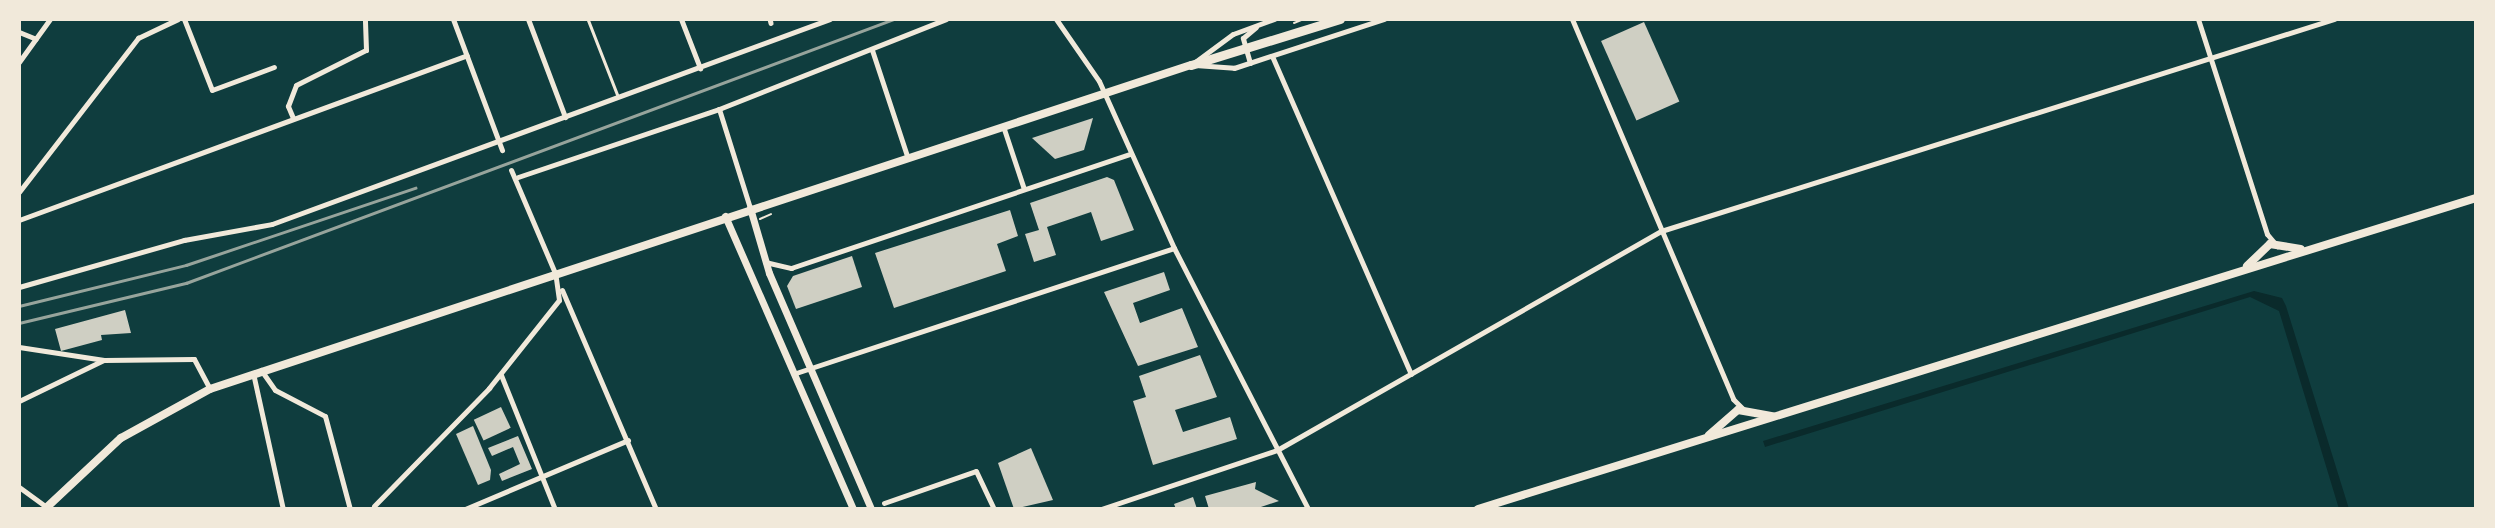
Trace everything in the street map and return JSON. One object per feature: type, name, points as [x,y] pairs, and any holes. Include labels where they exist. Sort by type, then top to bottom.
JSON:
[{"type":"main road","points":[[46,508],[121,438],[210,389],[257,371],[1002,125],[1340,19]]},
{"type":"main road","points":[[1478,509],[1744,428],[1772,416],[2274,261],[2304,249],[2476,198]]},
{"type":"main road","points":[[2245,268],[2264,250],[2278,246],[2304,249]]},
{"type":"main road","points":[[2274,261],[2278,246]]},
{"type":"main road","points":[[2264,250],[2274,261]]},
{"type":"main road","points":[[1708,437],[1732,416],[1746,411],[1772,416]]},
{"type":"main road","points":[[1744,428],[1746,411]]},
{"type":"main road","points":[[1732,416],[1744,428]]},
{"type":"street","points":[[19,62],[50,19]]},
{"type":"street","points":[[19,192],[138,38],[178,19]]},
{"type":"street","points":[[184,19],[212,90],[274,68]]},
{"type":"street","points":[[293,118],[288,106],[296,85],[366,50],[365,19]]},
{"type":"street","points":[[453,19],[501,146]]},
{"type":"street","points":[[528,19],[565,117]]},
{"type":"street","points":[[681,19],[700,68]]},
{"type":"street","points":[[19,287],[150,250],[272,224],[501,146],[565,117],[830,19]]},
{"type":"street","points":[[518,177],[719,109],[946,19]]},
{"type":"street","points":[[1056,19],[1103,93],[1174,248],[1307,509]]},
{"type":"street","points":[[1192,65],[1207,49],[1274,19]]},
{"type":"street","points":[[1192,65],[1226,69],[1384,19]]},
{"type":"street","points":[[1572,19],[1732,399],[1732,416]]},
{"type":"street","points":[[2197,19],[2267,234],[2278,246]]},
{"type":"street","points":[[1101,509],[1278,450],[1661,230],[2333,19]]},
{"type":"street","points":[[1250,63],[1244,35],[1261,23]]},
{"type":"street","points":[[19,32],[36,39]]},
{"type":"street","points":[[872,50],[907,156]]},
{"type":"street","points":[[19,220],[467,55]]},
{"type":"street","points":[[1272,56],[1411,374]]},
{"type":"street","points":[[719,109],[765,262],[871,509]]},
{"type":"street","points":[[1002,125],[1024,189]]},
{"type":"street","points":[[765,262],[791,268],[1129,154]]},
{"type":"street","points":[[511,170],[518,177],[560,288],[656,509]]},
{"type":"street","points":[[726,216],[853,509]]},
{"type":"street","points":[[2264,250],[2267,234]]},
{"type":"street","points":[[796,373],[1174,248]]},
{"type":"street","points":[[366,509],[374,506],[501,375],[557,305],[560,288]]},
{"type":"street","points":[[19,347],[104,360],[194,359],[210,389]]},
{"type":"street","points":[[19,401],[104,360]]},
{"type":"street","points":[[257,371],[283,509]]},
{"type":"street","points":[[257,371],[275,390],[325,416],[350,509]]},
{"type":"street","points":[[501,375],[555,509]]},
{"type":"street","points":[[1732,399],[1746,411]]},
{"type":"street","points":[[465,509],[628,440]]},
{"type":"street","points":[[884,503],[976,471],[993,509]]},
{"type":"street","points":[[19,487],[46,508]]},
{"type":"street","points":[[374,506],[384,509]]},
{"type":"lane","points":[[588,19],[619,99]]},
{"type":"water","points":[[2254,291],[2282,298],[2286,306],[2349,509],[2339,509],[2279,311],[2250,297],[1765,447],[1763,441]]},
{"type":"building","points":[[1644,22],[1679,101],[1636,121],[1601,41]]},
{"type":"building","points":[[1093,118],[1084,150],[1055,159],[1032,138]]},
{"type":"building","points":[[1107,177],[1114,180],[1134,230],[1101,241],[1091,212],[1047,227],[1056,255],[1034,262],[1025,234],[1039,230],[1030,203]]},
{"type":"building","points":[[1010,210],[1018,236],[997,244],[1006,271],[894,308],[875,253]]},
{"type":"building","points":[[852,256],[862,287],[796,309],[787,286],[793,276]]},
{"type":"building","points":[[1164,272],[1170,290],[1133,303],[1140,323],[1182,308],[1198,347],[1138,366],[1104,292]]},
{"type":"building","points":[[125,310],[131,333],[101,335],[102,340],[61,351],[55,329]]},
{"type":"building","points":[[1200,355],[1217,397],[1175,410],[1183,432],[1230,417],[1237,439],[1153,465],[1133,401],[1146,397],[1139,376]]},
{"type":"building","points":[[501,407],[511,428],[484,441],[474,420]]},
{"type":"building","points":[[473,426],[491,470],[490,480],[478,485],[456,434]]},
{"type":"building","points":[[518,436],[532,469],[502,481],[499,474],[520,464],[513,447],[492,456],[488,448]]},
{"type":"building","points":[[1031,448],[1053,500],[1014,509],[998,463]]},
{"type":"building","points":[[1256,482],[1255,489],[1279,501],[1255,509],[1209,509],[1205,496]]},
{"type":"building","points":[[1193,497],[1197,509],[1176,509],[1174,504]]},
{"type":"railway","points":[[19,323],[186,283],[894,19]]},
{"type":"railway","points":[[19,306],[186,265],[415,188]]}]
